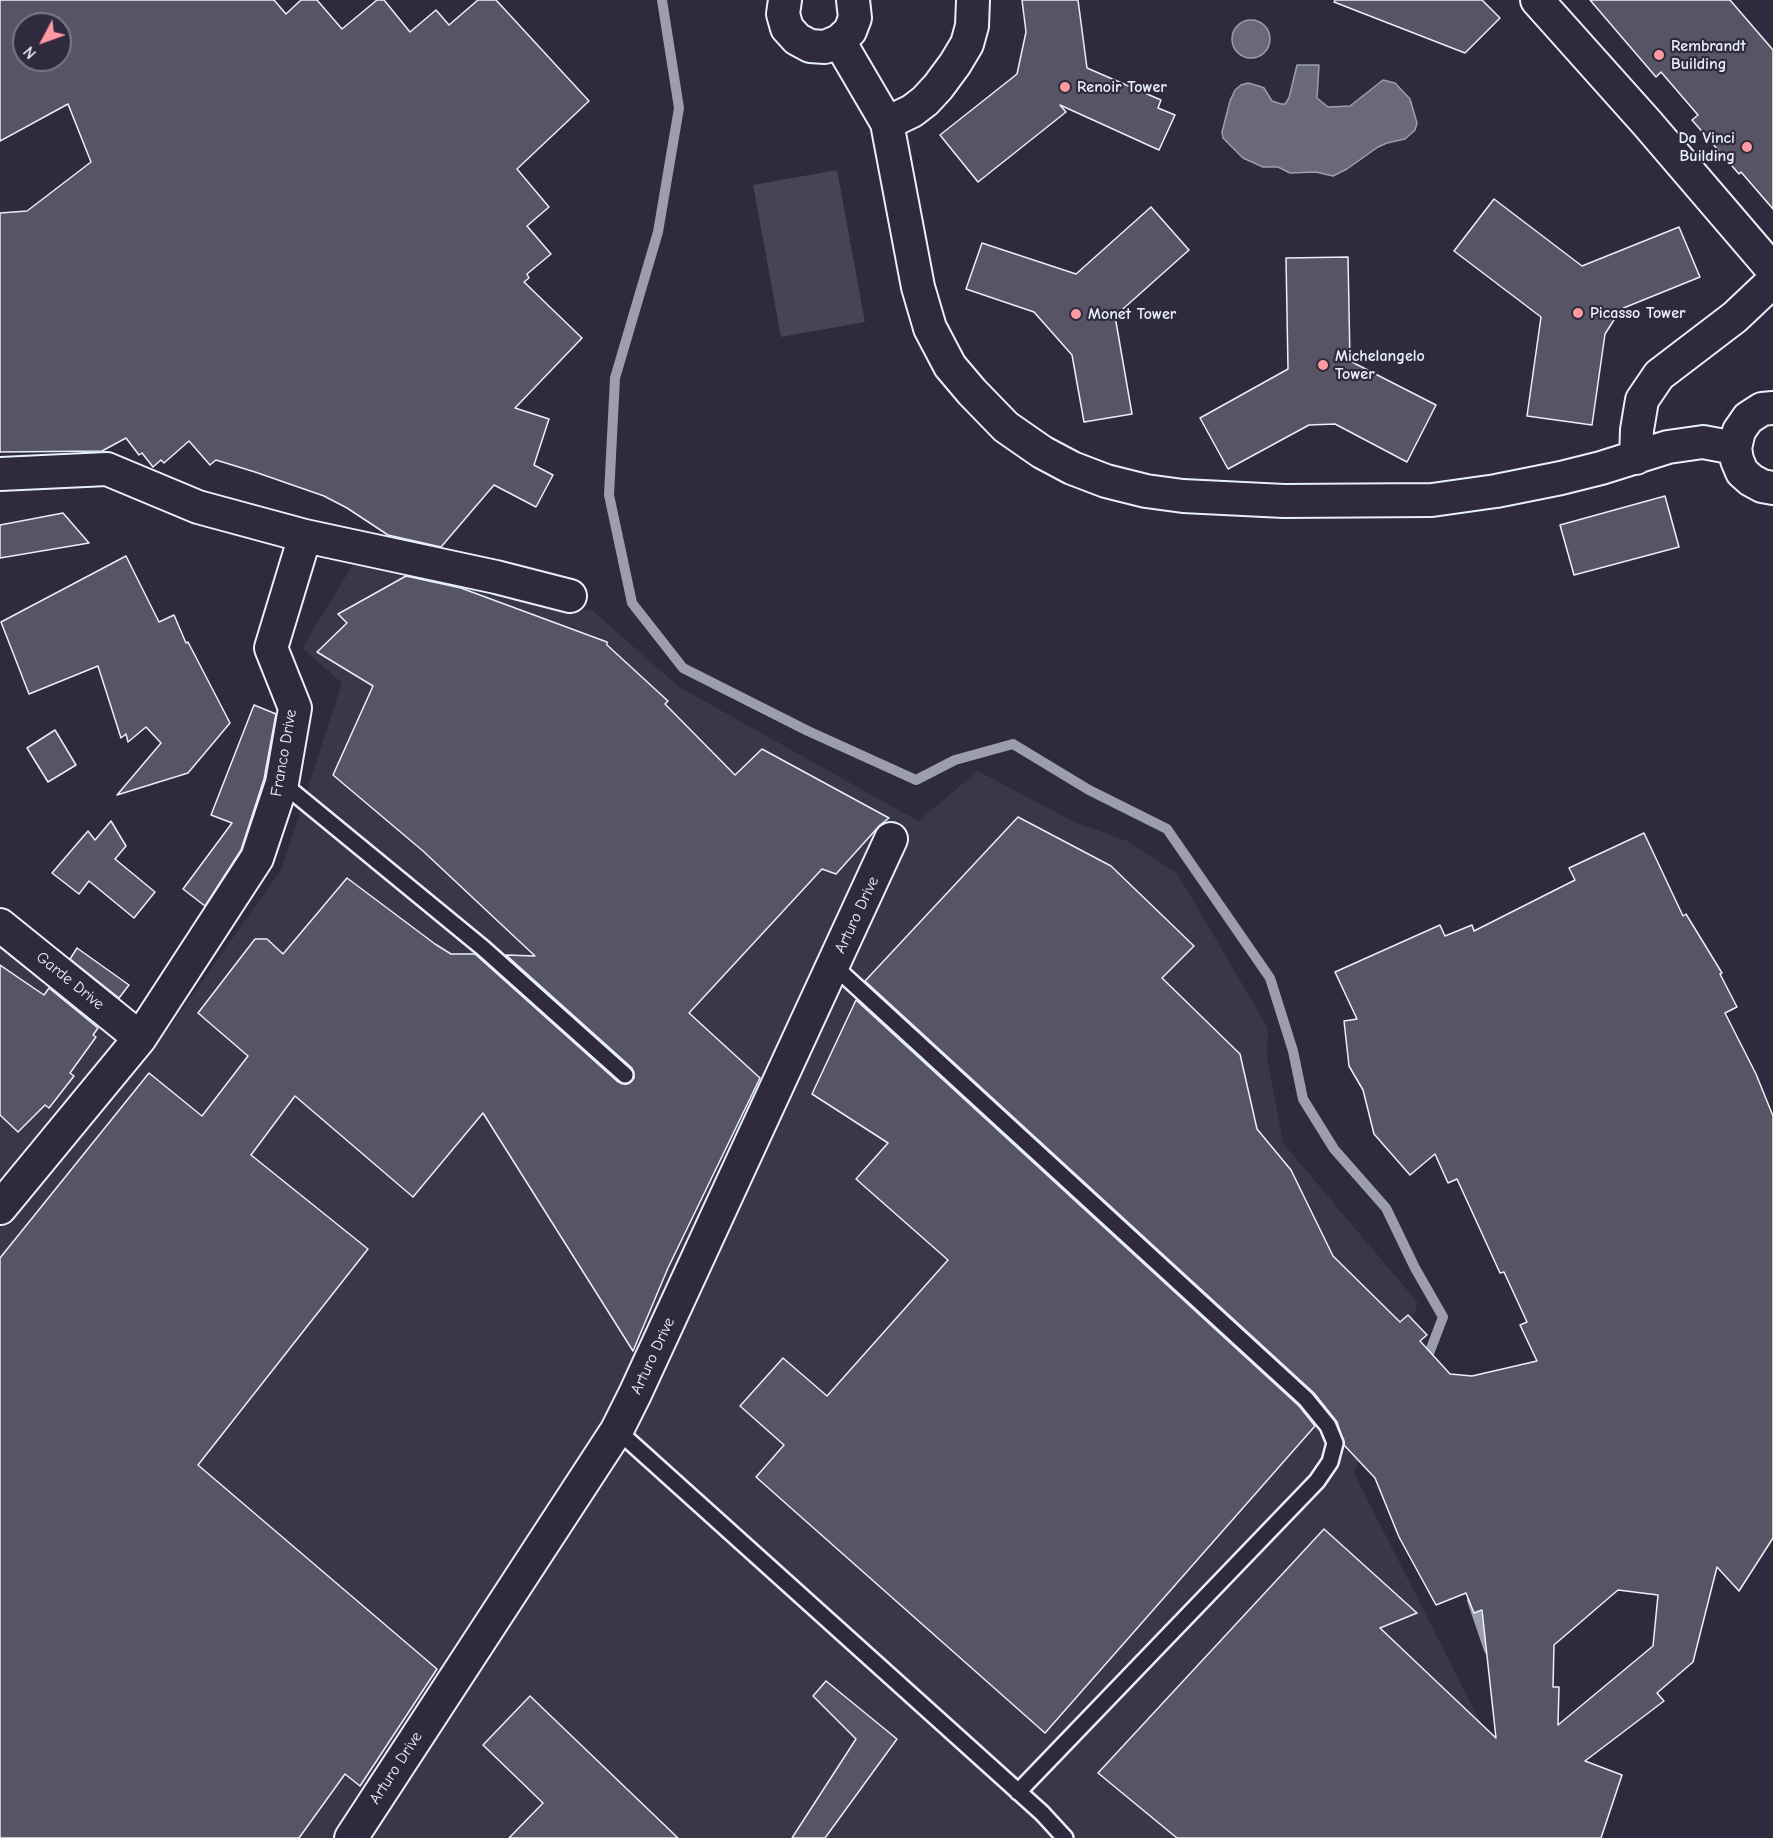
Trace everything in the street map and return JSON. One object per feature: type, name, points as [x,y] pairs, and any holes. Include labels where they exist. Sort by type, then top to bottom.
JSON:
[{"type":"street","points":[[785,0],[783,14],[787,28],[796,39],[810,46],[825,47],[839,41],[850,31],[855,18],[854,0]]},
{"type":"street","points":[[887,123],[912,111],[925,101],[955,64],[967,45],[972,26],[973,0]]},
{"type":"street","points":[[1537,0],[1647,123],[1773,270]]},
{"type":"street","points":[[839,41],[887,123],[918,287],[930,328],[950,366],[1006,427],[1042,452],[1072,468],[1107,481],[1146,491],[1183,496],[1284,501],[1432,500],[1518,487],[1601,468],[1668,447],[1703,442],[1735,448]]},
{"type":"street","points":[[1636,458],[1637,430],[1642,400],[1659,375],[1735,317],[1773,281]]},
{"type":"street","points":[[1773,408],[1762,409],[1748,418],[1739,431],[1735,448],[1742,471],[1751,480],[1762,486],[1773,488]]},
{"type":"street","points":[[0,474],[107,469],[198,507],[305,536],[496,577],[570,596]]},
{"type":"street","name":"Franco Drive","points":[[0,1208],[140,1038],[257,858],[282,783],[295,708],[271,648],[305,536]]},
{"type":"street","name":"Arturo Drive","points":[[351,1838],[617,1430],[891,840]]},
{"type":"street","name":"Garde Drive","points":[[0,925],[140,1038]]},
{"type":"lane","points":[[282,783],[483,948],[625,1075]]},
{"type":"lane","points":[[834,966],[1306,1399],[1328,1426],[1335,1443],[1330,1462],[1317,1481],[1018,1792]]},
{"type":"lane","points":[[617,1430],[1042,1813],[1065,1838]]},
{"type":"shaded area","points":[[837,170],[865,322],[781,337],[753,185]]},
{"type":"shaded area","points":[[359,555],[593,611],[679,687],[918,821],[978,771],[1074,822],[1127,841],[1177,873],[1268,1028],[1267,1057],[1283,1143],[1418,1303],[1354,1473],[1493,1747],[1477,1838],[0,1838],[0,946],[146,1060],[281,870],[342,683],[302,648]]},
{"type":"water","points":[[1251,20],[1265,25],[1270,39],[1265,53],[1251,58],[1237,53],[1232,39],[1237,25]]},
{"type":"water","points":[[1297,65],[1319,65],[1317,98],[1328,107],[1350,106],[1383,80],[1395,83],[1410,99],[1417,123],[1415,130],[1405,139],[1378,147],[1333,176],[1316,172],[1290,173],[1278,167],[1263,167],[1243,158],[1223,138],[1222,132],[1235,90],[1248,83],[1259,86],[1264,88],[1272,101],[1285,104],[1289,98]]},
{"type":"building","points":[[0,0],[274,0],[286,14],[301,0],[317,0],[342,29],[377,0],[384,0],[410,32],[436,10],[449,25],[478,0],[496,0],[589,101],[517,169],[549,207],[527,226],[551,254],[527,274],[529,278],[524,282],[582,338],[515,408],[549,419],[534,465],[553,475],[536,507],[494,485],[441,547],[388,535],[324,496],[216,460],[210,465],[189,441],[164,463],[161,460],[153,467],[142,453],[139,455],[126,438],[102,451],[0,452],[0,213],[27,211],[91,162],[68,104],[0,141]]},
{"type":"building","name":"Renoir Tower","points":[[1022,0],[1078,0],[1087,68],[1161,100],[1158,108],[1175,115],[1159,150],[1060,105],[1066,112],[978,182],[940,135],[1017,74],[1026,32]]},
{"type":"building","points":[[1335,0],[1482,0],[1500,18],[1465,53],[1334,2]]},
{"type":"building","points":[[1590,0],[1730,0],[1773,50],[1773,209],[1692,120],[1698,115],[1661,72],[1656,77]]},
{"type":"building","name":"Picasso Tower","points":[[1494,199],[1582,266],[1679,227],[1700,277],[1621,309],[1605,334],[1592,425],[1527,416],[1541,317],[1454,251]]},
{"type":"building","name":"Monet Tower","points":[[1151,207],[1189,250],[1115,316],[1132,414],[1084,422],[1072,355],[1034,312],[966,289],[982,243],[1076,274]]},
{"type":"building","name":"Michelangelo Tower","points":[[1348,257],[1350,361],[1436,405],[1407,462],[1335,424],[1309,425],[1228,469],[1200,418],[1288,369],[1286,258]]},
{"type":"building","points":[[1665,496],[1679,547],[1574,575],[1560,525]]},
{"type":"building","points":[[63,513],[89,543],[0,558],[0,525]]},
{"type":"building","points":[[126,556],[159,622],[174,615],[186,643],[188,642],[230,723],[188,773],[117,795],[161,743],[146,727],[128,742],[126,734],[121,738],[98,666],[29,694],[1,622]]},
{"type":"building","points":[[406,576],[461,588],[607,642],[607,645],[668,701],[665,704],[735,775],[762,749],[889,818],[836,874],[822,869],[689,1013],[760,1078],[668,1268],[633,1351],[483,1113],[413,1197],[295,1096],[251,1155],[368,1249],[198,1465],[437,1669],[360,1786],[345,1774],[299,1838],[0,1838],[0,1258],[149,1073],[202,1116],[248,1056],[198,1013],[255,939],[267,939],[283,954],[347,878],[451,954],[475,954],[618,1082],[627,1084],[634,1078],[632,1068],[506,955],[535,956],[423,851],[333,775],[373,686],[317,652],[347,623],[338,614]]},
{"type":"building","points":[[254,705],[276,714],[264,779],[241,850],[205,906],[183,889],[232,823],[211,815]]},
{"type":"building","points":[[55,730],[76,765],[48,782],[27,748]]},
{"type":"building","points":[[1018,817],[1111,866],[1194,946],[1162,978],[1240,1054],[1257,1129],[1291,1170],[1333,1256],[1400,1322],[1408,1315],[1427,1335],[1420,1341],[1450,1374],[1472,1376],[1537,1361],[1520,1325],[1527,1322],[1504,1272],[1500,1273],[1457,1179],[1448,1183],[1435,1154],[1410,1175],[1374,1134],[1363,1090],[1349,1066],[1344,1021],[1357,1019],[1335,972],[1440,925],[1445,936],[1472,925],[1474,931],[1575,880],[1569,868],[1644,833],[1683,916],[1686,914],[1722,973],[1720,974],[1737,1007],[1725,1013],[1756,1074],[1773,1116],[1773,1538],[1739,1591],[1717,1567],[1693,1662],[1657,1693],[1664,1701],[1585,1761],[1622,1775],[1601,1838],[1177,1838],[1098,1773],[1324,1529],[1417,1613],[1380,1628],[1496,1738],[1482,1610],[1474,1613],[1466,1593],[1436,1605],[1399,1537],[1375,1478],[1344,1445],[1337,1422],[1314,1393],[865,981]],"holes":[[[1618,1590],[1658,1595],[1653,1646],[1558,1725],[1559,1687],[1553,1687],[1554,1645]]]},
{"type":"building","points":[[111,821],[126,846],[115,859],[155,892],[134,918],[89,881],[79,894],[52,873],[88,831],[95,840]]},
{"type":"building","points":[[77,948],[129,985],[119,998],[70,959]]},
{"type":"building","points":[[0,965],[44,995],[49,988],[98,1028],[93,1035],[96,1037],[70,1073],[74,1076],[49,1108],[45,1105],[18,1132],[0,1115]]},
{"type":"building","points":[[856,1000],[1299,1406],[1315,1426],[1045,1733],[756,1477],[784,1445],[740,1406],[783,1358],[827,1396],[948,1260],[856,1179],[888,1143],[812,1094]]},
{"type":"building","points":[[826,1681],[897,1739],[825,1838],[792,1838],[856,1739],[813,1696]]},
{"type":"building","points":[[530,1696],[678,1838],[509,1838],[543,1803],[483,1745]]},
{"type":"waterway","points":[[662,0],[679,108],[658,232],[615,378],[609,495],[632,603],[683,668],[808,731],[916,780],[955,760],[1013,744],[1089,790],[1167,829],[1270,978],[1293,1051],[1303,1099],[1334,1149],[1386,1208],[1415,1268],[1443,1317],[1425,1364]]},
{"type":"waterway","points":[[1472,1600],[1489,1650]]},
{"type":"place","name":"Rembrandt Building","points":[[1659,55]]},
{"type":"place","name":"Renoir Tower","points":[[1065,87]]},
{"type":"place","name":"Da Vinci Building","points":[[1747,147]]},
{"type":"place","name":"Picasso Tower","points":[[1578,313]]},
{"type":"place","name":"Monet Tower","points":[[1076,314]]},
{"type":"place","name":"Michelangelo Tower","points":[[1323,365]]}]
